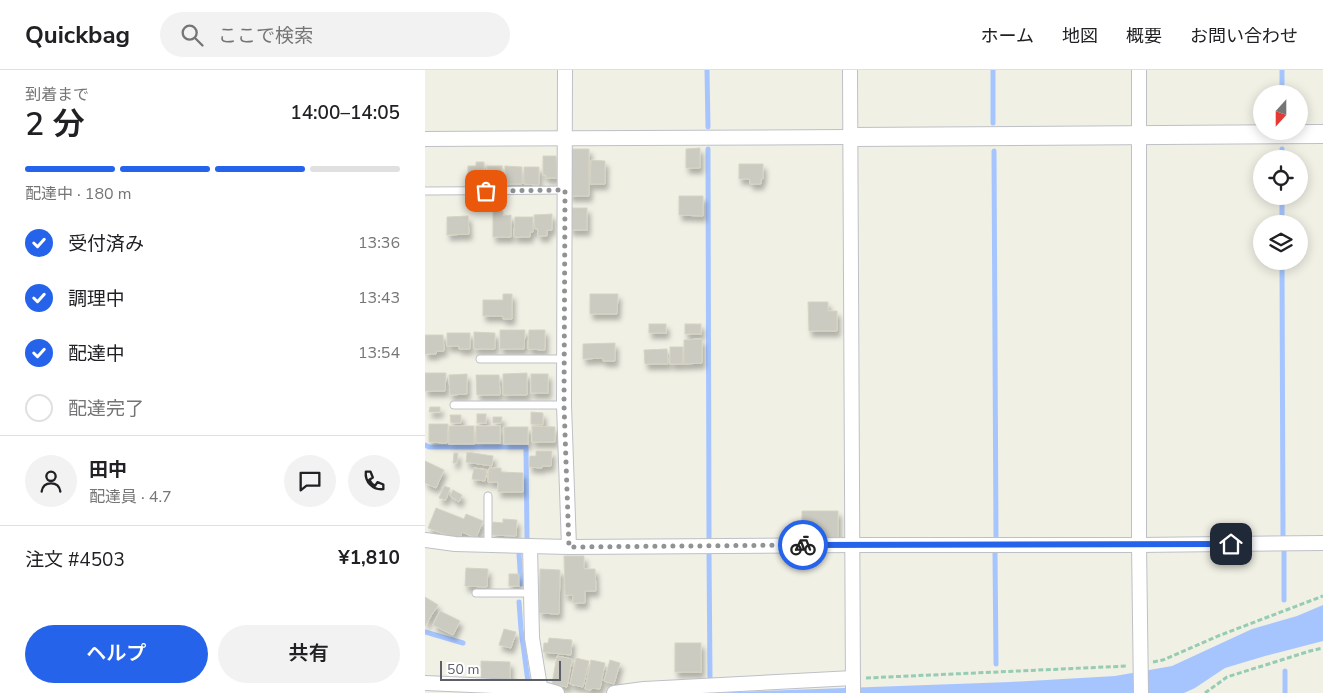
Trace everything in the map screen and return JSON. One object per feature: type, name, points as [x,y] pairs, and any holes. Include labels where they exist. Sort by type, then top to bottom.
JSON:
[{"type":"street","points":[[565,70],[564,405],[569,547]]},
{"type":"street","points":[[614,693],[644,689],[853,685],[850,70]]},
{"type":"street","points":[[1139,70],[1139,545],[1141,693]]},
{"type":"street","points":[[425,139],[1323,134]]},
{"type":"street","points":[[425,540],[455,544],[569,547],[1323,543]]},
{"type":"street","points":[[530,546],[532,638],[540,691]]},
{"type":"street","points":[[425,683],[557,693]]},
{"type":"lane","points":[[426,191],[565,190]]},
{"type":"lane","points":[[480,359],[565,358]]},
{"type":"lane","points":[[454,405],[564,405]]},
{"type":"lane","points":[[488,496],[488,545]]},
{"type":"lane","points":[[476,593],[531,593]]},
{"type":"path","points":[[853,685],[1141,665],[1163,660],[1218,636],[1323,596]]},
{"type":"path","points":[[1205,693],[1227,676],[1323,648]]},
{"type":"water","points":[[1323,605],[1323,641],[1225,668],[1184,693],[711,693],[1010,682],[1115,676],[1172,666],[1252,629],[1297,616]]},
{"type":"building","points":[[700,148],[700,168],[686,168],[686,149]]},
{"type":"building","points":[[570,149],[589,149],[589,196],[569,196]]},
{"type":"building","points":[[543,156],[556,156],[557,178],[546,178],[546,175],[543,175]]},
{"type":"building","points":[[591,160],[605,161],[605,184],[590,184]]},
{"type":"building","points":[[476,162],[484,162],[484,177],[480,177],[480,184],[468,184],[468,166],[476,166]]},
{"type":"building","points":[[739,164],[763,164],[761,184],[750,184],[750,179],[739,179]]},
{"type":"building","points":[[487,166],[502,166],[502,184],[487,184]]},
{"type":"building","points":[[505,166],[522,167],[522,184],[505,184]]},
{"type":"building","points":[[524,167],[539,167],[539,185],[524,184]]},
{"type":"building","points":[[679,196],[703,196],[703,216],[679,215]]},
{"type":"building","points":[[570,208],[587,208],[587,230],[570,230]]},
{"type":"building","points":[[493,211],[503,211],[503,216],[511,215],[511,237],[493,237]]},
{"type":"building","points":[[552,214],[552,230],[547,230],[547,236],[538,236],[538,229],[535,229],[534,215]]},
{"type":"building","points":[[468,216],[469,234],[447,235],[447,217]]},
{"type":"building","points":[[515,217],[533,217],[533,232],[530,232],[530,237],[514,237]]},
{"type":"building","points":[[503,294],[512,294],[512,319],[503,319],[503,316],[483,316],[483,300],[503,300]]},
{"type":"building","points":[[590,294],[618,294],[617,314],[590,314]]},
{"type":"building","points":[[808,302],[828,302],[828,311],[837,311],[837,331],[809,331]]},
{"type":"building","points":[[649,324],[666,324],[666,333],[649,333]]},
{"type":"building","points":[[685,324],[701,324],[701,334],[685,334]]},
{"type":"building","points":[[500,330],[525,330],[524,349],[500,349]]},
{"type":"building","points":[[529,330],[545,330],[545,350],[528,349]]},
{"type":"building","points":[[474,332],[495,333],[495,349],[474,349]]},
{"type":"building","points":[[447,333],[470,333],[470,349],[459,349],[459,346],[447,346]]},
{"type":"building","points":[[425,335],[443,335],[444,351],[437,351],[436,354],[425,354]]},
{"type":"building","points":[[702,339],[702,363],[684,364],[684,340]]},
{"type":"building","points":[[615,343],[615,361],[603,361],[603,358],[583,359],[583,344]]},
{"type":"building","points":[[670,347],[683,347],[683,364],[670,364]]},
{"type":"building","points":[[667,349],[668,364],[645,364],[644,350]]},
{"type":"building","points":[[425,373],[446,373],[445,391],[425,391]]},
{"type":"building","points":[[527,373],[527,395],[503,395],[503,374]]},
{"type":"building","points":[[467,374],[467,394],[450,395],[449,375]]},
{"type":"building","points":[[531,374],[548,374],[548,393],[531,393]]},
{"type":"building","points":[[476,375],[499,375],[500,395],[477,395]]},
{"type":"building","points":[[430,407],[440,407],[440,412],[429,412]]},
{"type":"building","points":[[531,412],[543,413],[543,425],[531,424]]},
{"type":"building","points":[[477,414],[486,414],[486,423],[477,423]]},
{"type":"building","points":[[450,415],[461,415],[461,423],[451,423]]},
{"type":"building","points":[[493,417],[502,417],[501,423],[493,423]]},
{"type":"building","points":[[429,424],[448,424],[447,443],[429,442]]},
{"type":"building","points":[[449,426],[474,426],[474,444],[449,444]]},
{"type":"building","points":[[476,426],[500,426],[500,443],[476,443]]},
{"type":"building","points":[[532,426],[555,427],[555,442],[532,442]]},
{"type":"building","points":[[504,427],[528,427],[528,444],[504,444]]},
{"type":"building","points":[[536,451],[552,451],[551,466],[542,466],[542,468],[529,467],[530,456],[536,456]]},
{"type":"building","points":[[467,452],[493,456],[492,466],[466,462]]},
{"type":"building","points":[[454,453],[458,453],[457,463],[453,463]]},
{"type":"building","points":[[425,461],[444,470],[436,488],[425,483]]},
{"type":"building","points":[[474,468],[487,470],[485,481],[472,479]]},
{"type":"building","points":[[489,468],[501,468],[501,472],[523,473],[523,492],[498,492],[498,482],[488,482]]},
{"type":"building","points":[[444,486],[450,488],[446,500],[439,498]]},
{"type":"building","points":[[453,490],[462,495],[459,502],[450,496]]},
{"type":"building","points":[[436,508],[464,519],[466,514],[483,521],[476,538],[462,532],[459,540],[428,528]]},
{"type":"building","points":[[802,511],[838,511],[838,538],[802,539]]},
{"type":"building","points":[[503,519],[517,520],[516,536],[492,535],[493,522],[503,523]]},
{"type":"building","points":[[564,556],[584,556],[584,569],[595,569],[596,591],[585,591],[585,603],[573,603],[573,595],[565,595]]},
{"type":"building","points":[[466,568],[488,569],[487,587],[465,586]]},
{"type":"building","points":[[540,569],[560,570],[559,614],[539,613]]},
{"type":"building","points":[[509,574],[519,574],[519,586],[509,586]]},
{"type":"building","points":[[425,597],[438,605],[425,626]]},
{"type":"building","points":[[440,611],[460,621],[453,635],[433,625]]},
{"type":"building","points":[[504,629],[516,632],[511,648],[499,645]]},
{"type":"building","points":[[549,638],[572,640],[571,655],[543,652],[544,643],[548,643]]},
{"type":"building","points":[[675,643],[701,643],[701,672],[675,672]]},
{"type":"building","points":[[557,656],[572,659],[567,687],[552,684]]},
{"type":"building","points":[[576,658],[589,661],[583,687],[570,684]]},
{"type":"building","points":[[591,660],[605,663],[600,689],[585,689]]},
{"type":"building","points":[[610,660],[620,663],[614,684],[604,681]]},
{"type":"building","points":[[481,661],[510,662],[510,681],[481,681]]},
{"type":"waterway","points":[[707,70],[708,127]]},
{"type":"waterway","points":[[993,70],[993,123]]},
{"type":"waterway","points":[[1282,70],[1282,85]]},
{"type":"waterway","points":[[708,149],[709,538]]},
{"type":"waterway","points":[[994,151],[996,538]]},
{"type":"waterway","points":[[1282,205],[1282,215]]},
{"type":"waterway","points":[[1282,270],[1283,536]]},
{"type":"waterway","points":[[425,445],[429,447],[526,447],[527,538]]},
{"type":"waterway","points":[[709,552],[710,677]]},
{"type":"waterway","points":[[995,552],[996,664]]},
{"type":"waterway","points":[[1284,552],[1284,600]]},
{"type":"waterway","points":[[519,554],[521,584]]},
{"type":"waterway","points":[[519,602],[528,682]]},
{"type":"waterway","points":[[425,632],[463,643]]},
{"type":"waterway","points":[[1285,671],[1285,693]]},
{"type":"way so far","points":[[486,191],[565,190],[564,405],[569,547],[803,545]]},
{"type":"route","points":[[803,545],[1231,544]]}]
